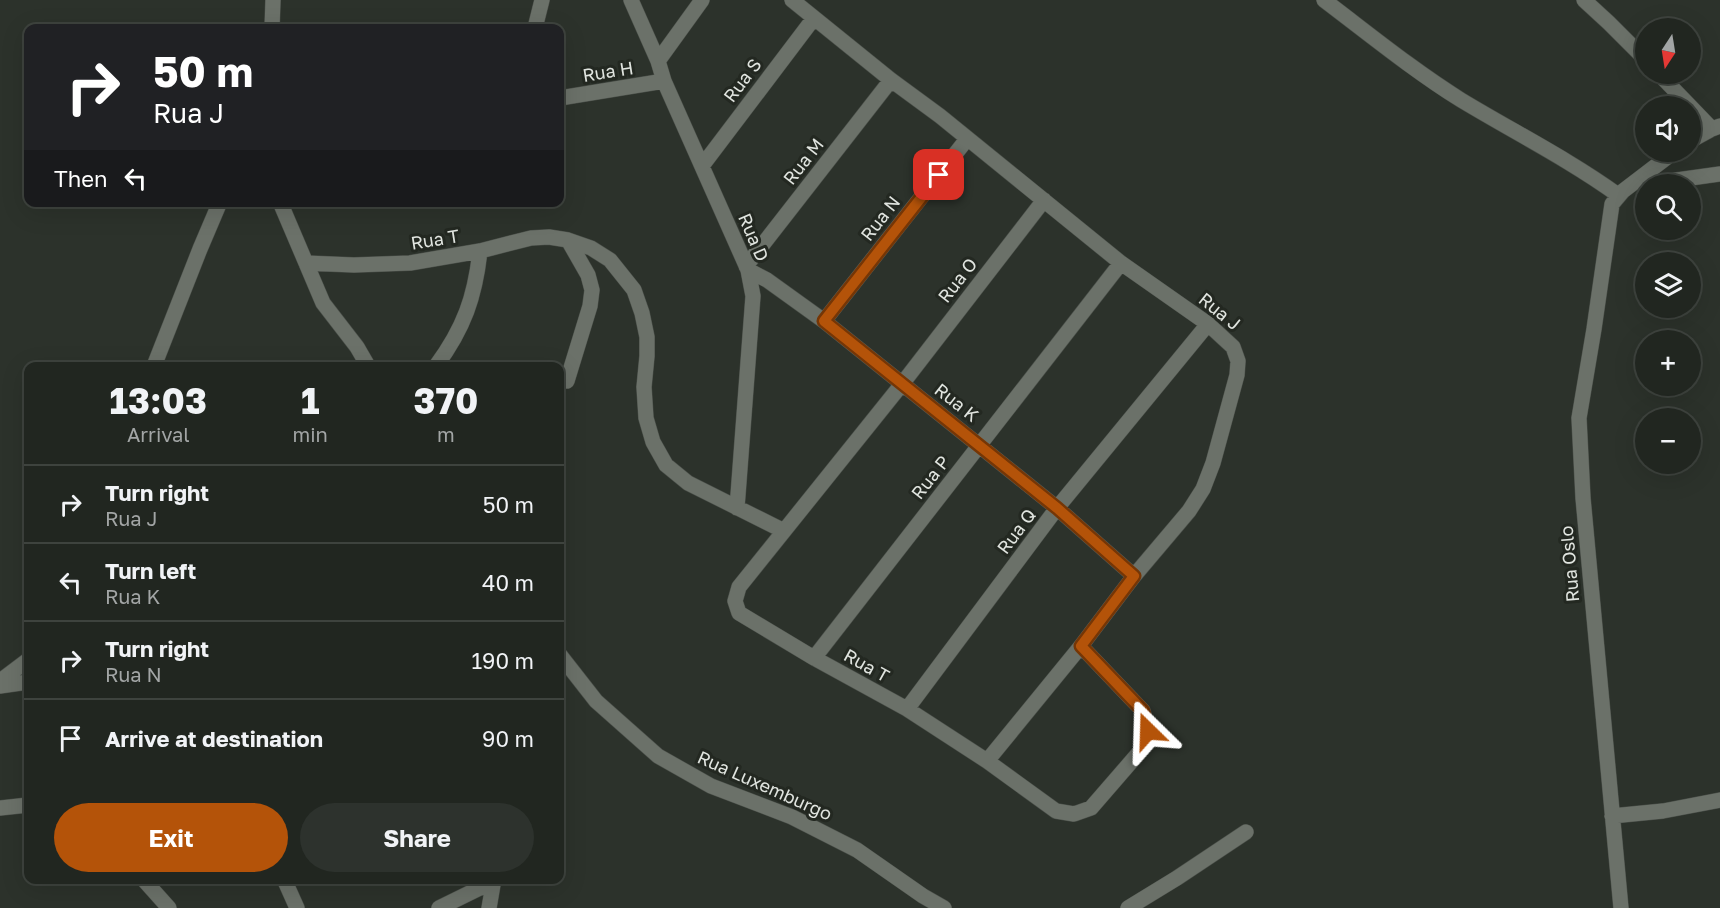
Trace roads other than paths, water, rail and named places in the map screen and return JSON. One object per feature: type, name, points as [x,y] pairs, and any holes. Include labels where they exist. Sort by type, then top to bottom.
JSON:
[{"type":"street","points":[[272,24],[273,0]]},
{"type":"street","points":[[536,24],[542,0]]},
{"type":"street","name":"Rua D","points":[[632,0],[664,81],[747,268],[753,296],[737,508]]},
{"type":"street","points":[[658,61],[702,0]]},
{"type":"street","name":"Rua J","points":[[792,0],[891,80],[940,116],[1121,263],[1208,324],[1233,347],[1238,361],[1237,375],[1213,463],[1203,489],[1189,511],[1134,576],[1081,646],[987,761]]},
{"type":"street","points":[[1324,0],[1406,63],[1460,99],[1621,193],[1635,189]]},
{"type":"street","points":[[1584,0],[1635,49]]},
{"type":"street","name":"Rua S","points":[[702,166],[814,18]]},
{"type":"street","name":"Rua M","points":[[747,268],[891,80]]},
{"type":"street","name":"Rua H","points":[[564,97],[664,81]]},
{"type":"street","points":[[1670,84],[1716,127],[1701,135]]},
{"type":"street","name":"Rua N","points":[[824,321],[967,139]]},
{"type":"street","points":[[1621,193],[1661,162]]},
{"type":"street","points":[[1701,177],[1720,174]]},
{"type":"street","name":"Rua Oslo","points":[[1621,193],[1612,204],[1609,218],[1579,418],[1582,498],[1621,908]]},
{"type":"street","name":"Rua O","points":[[902,384],[1044,200]]},
{"type":"street","points":[[156,362],[218,207]]},
{"type":"street","points":[[282,207],[323,303],[366,362]]},
{"type":"street","name":"Rua T","points":[[306,263],[370,265],[410,263],[480,251],[531,238],[549,237],[568,240],[591,248],[610,260],[634,290],[642,313],[647,337],[644,387],[646,418],[653,442],[666,465],[688,483],[784,531]]},
{"type":"street","points":[[567,381],[590,306],[592,290],[588,275],[568,240]]},
{"type":"street","points":[[439,362],[467,314],[477,279],[480,251]]},
{"type":"street","name":"Rua P","points":[[814,657],[1121,263]]},
{"type":"street","name":"Rua K","points":[[747,268],[824,321],[1057,508],[1134,576]]},
{"type":"street","name":"Rua Q","points":[[907,709],[1057,508],[1208,324]]},
{"type":"street","name":"Rua T","points":[[902,384],[739,587],[735,601],[739,613],[907,709],[987,761],[1056,811],[1074,814],[1091,808],[1143,748],[1148,731],[1143,711],[1081,646]]},
{"type":"street","name":"Rua Luxemburgo","points":[[564,660],[596,701],[658,756],[711,786],[792,817],[857,850],[944,908]]},
{"type":"street","points":[[0,681],[24,663]]},
{"type":"street","points":[[0,687],[24,683]]},
{"type":"street","points":[[1612,816],[1663,811],[1720,800]]},
{"type":"street","points":[[0,808],[24,805]]},
{"type":"street","points":[[1128,908],[1246,832]]},
{"type":"street","points":[[148,884],[170,908]]},
{"type":"street","points":[[286,884],[297,908]]},
{"type":"street","points":[[439,908],[486,884]]},
{"type":"street","points":[[489,908],[493,884]]}]
